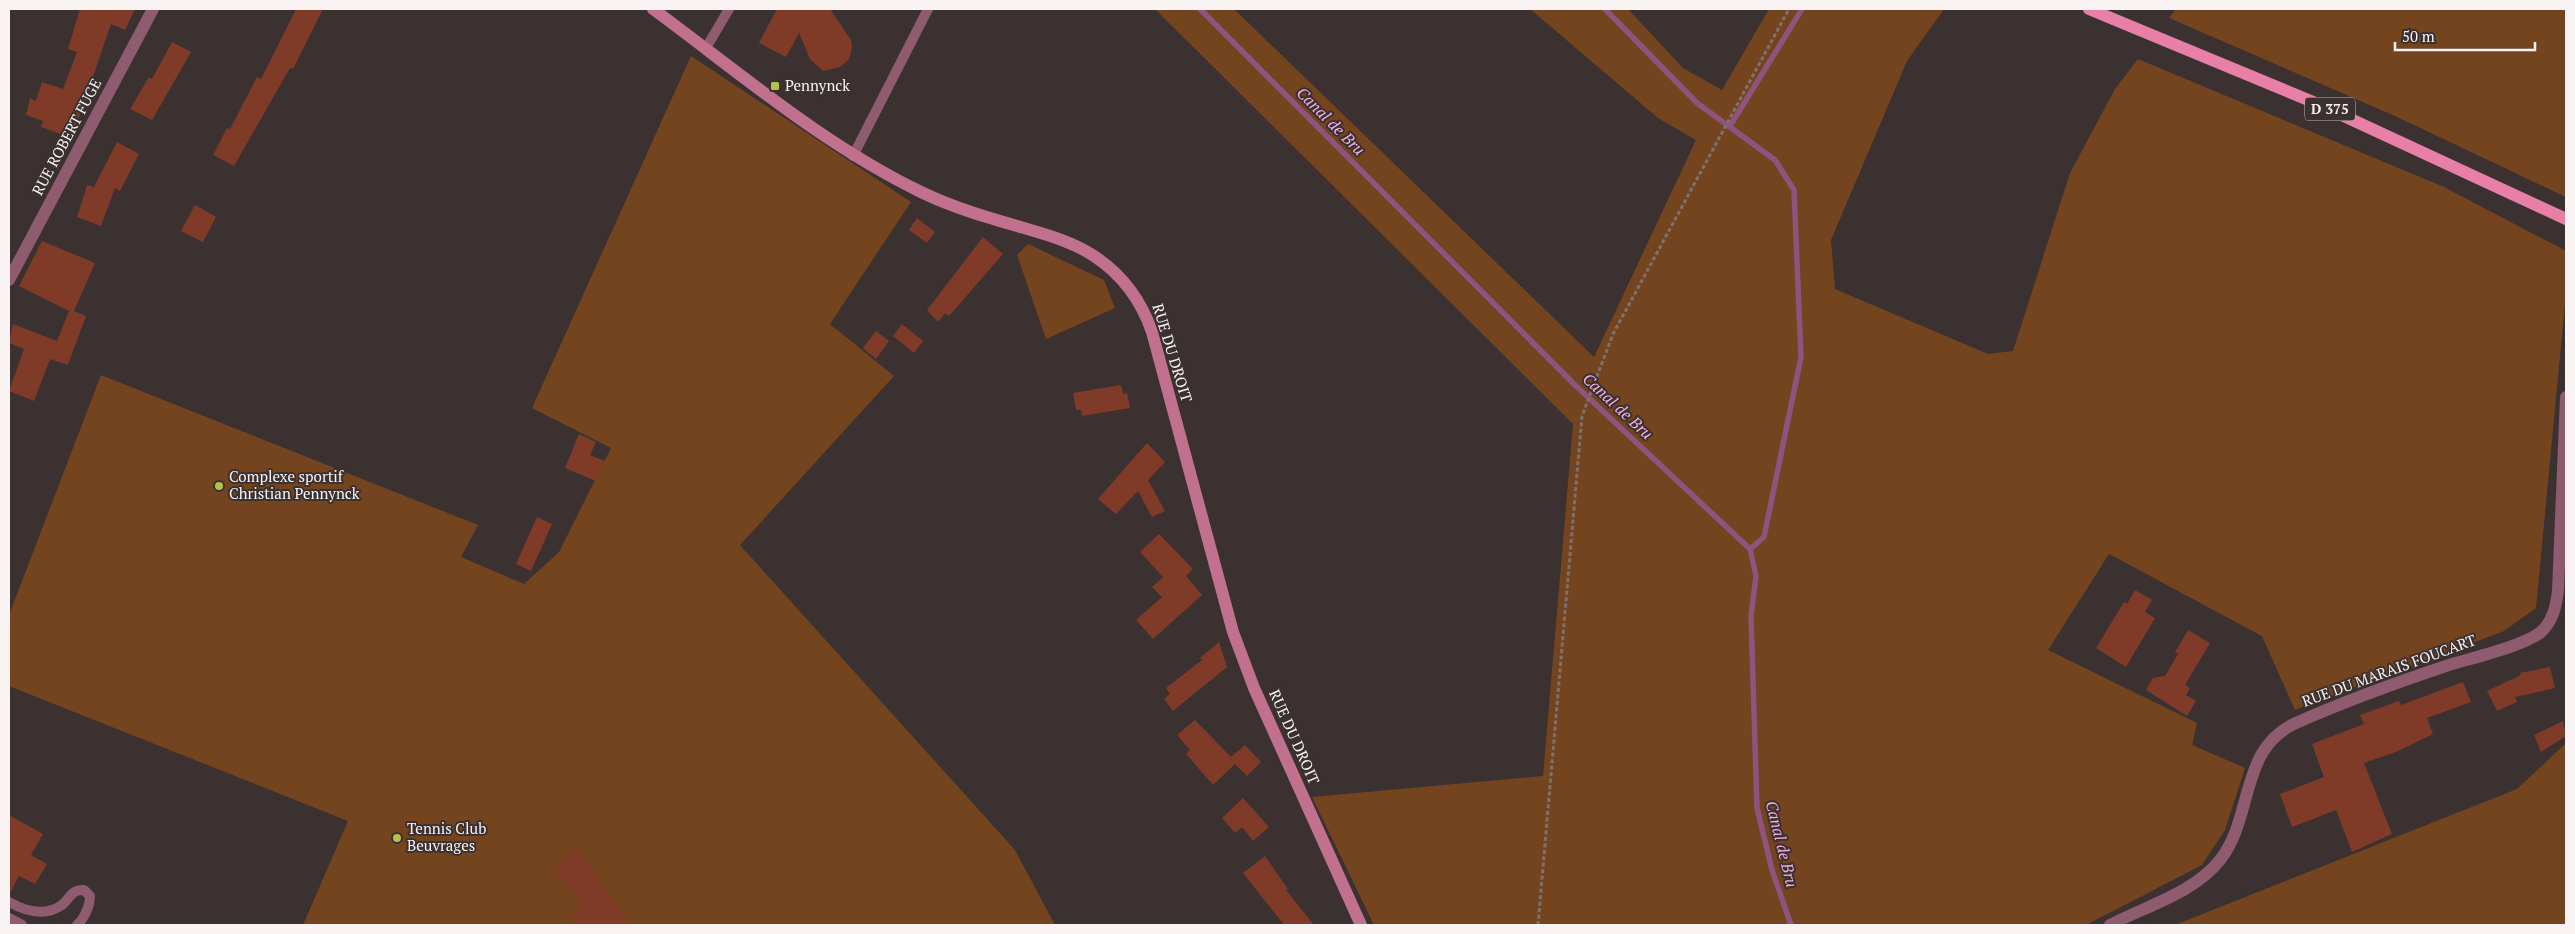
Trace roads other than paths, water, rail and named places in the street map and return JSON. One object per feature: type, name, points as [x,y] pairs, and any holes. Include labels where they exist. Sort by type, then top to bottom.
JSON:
[{"type":"main road","name":"D 375","points":[[2089,9],[2318,104],[2566,219]]},
{"type":"street","name":"RUE ROBERT FUGE","points":[[9,280],[154,9]]},
{"type":"street","name":"RUE DU DROIT","points":[[653,9],[802,123],[853,156],[890,177],[949,205],[1076,246],[1112,269],[1134,294],[1145,312],[1152,332],[1224,606],[1258,697],[1361,925]]},
{"type":"street","name":"RUE DU MARAIS FOUCART","points":[[2110,925],[2188,887],[2212,870],[2232,840],[2261,754],[2277,733],[2305,719],[2427,673],[2530,639],[2548,625],[2555,609],[2558,591],[2566,397]]},
{"type":"lane","points":[[706,48],[729,9]]},
{"type":"lane","points":[[853,156],[928,9]]},
{"type":"lane","points":[[9,902],[26,911],[42,912],[58,907],[73,892],[84,890],[90,896],[89,903],[82,920],[76,925]]},
{"type":"lane","points":[[9,918],[22,925]]},
{"type":"waterway","name":"Canal de Bru","points":[[1200,9],[1576,386],[1750,549],[1756,576],[1751,616],[1757,808],[1772,870],[1791,925]]},
{"type":"waterway","points":[[1605,9],[1697,103],[1775,160],[1794,190],[1801,357],[1764,537],[1750,549]]},
{"type":"waterway","points":[[1730,126],[1802,9]]},
{"type":"place","name":"Pennynck","points":[[775,86]]},
{"type":"place","name":"Complexe sportif Christian Pennynck","points":[[219,486]]},
{"type":"place","name":"Tennis Club Beuvrages","points":[[397,838]]}]
